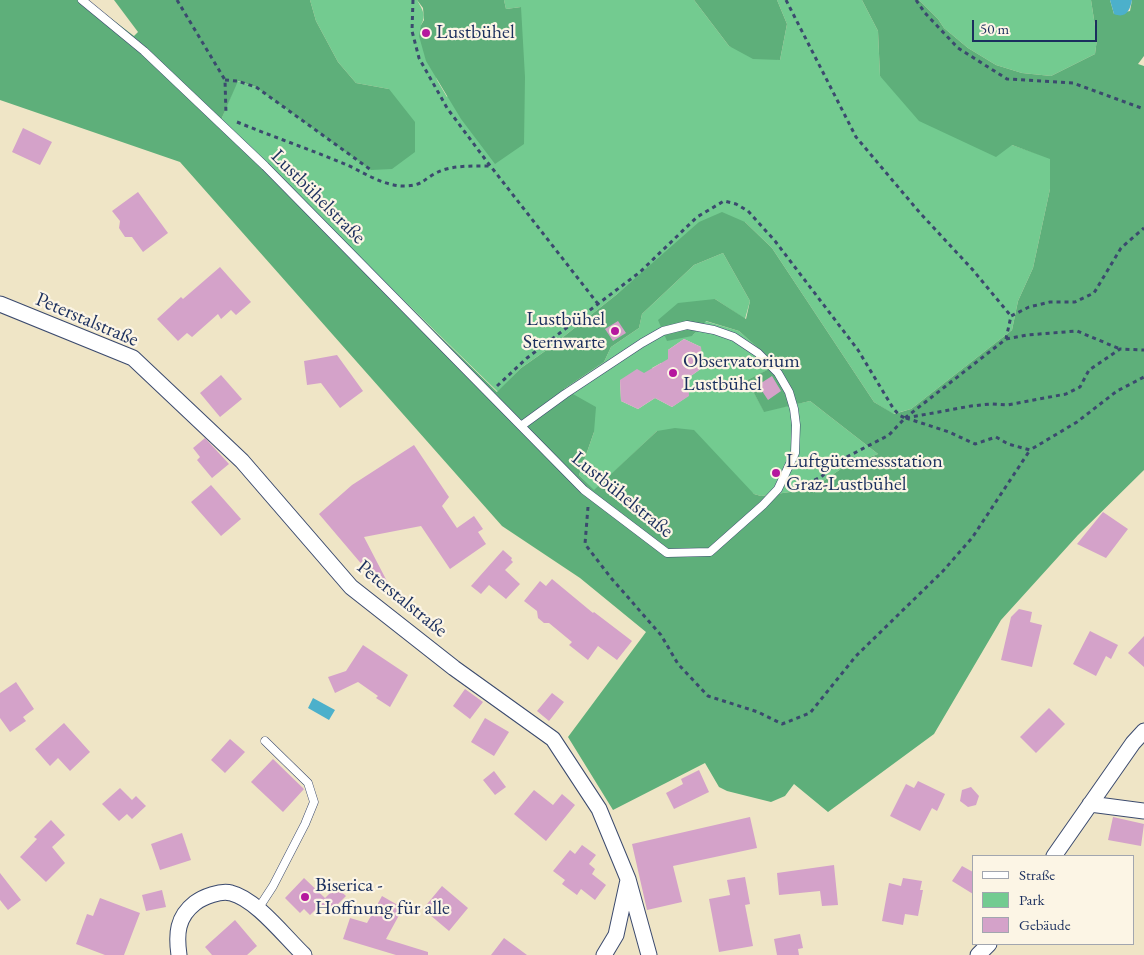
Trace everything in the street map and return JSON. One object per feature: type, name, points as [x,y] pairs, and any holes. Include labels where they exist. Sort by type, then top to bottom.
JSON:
[{"type":"street","name":"Peterstalstraße","points":[[0,304],[133,358],[242,461],[351,587],[454,668],[553,738],[599,809],[628,879],[649,955]]},
{"type":"street","points":[[1055,855],[1090,804],[1138,744],[1144,731]]},
{"type":"street","points":[[1090,804],[1144,812]]},
{"type":"street","points":[[604,955],[616,935],[628,879]]},
{"type":"street","points":[[179,955],[177,935],[183,916],[193,905],[205,897],[230,892],[250,902],[304,955]]},
{"type":"street","points":[[978,955],[988,945]]},
{"type":"lane","name":"Lustbühelstraße","points":[[82,0],[144,51],[265,166],[521,426],[590,495],[667,554],[710,552],[763,506],[778,489],[795,453],[795,417],[788,392],[778,373],[758,353],[734,337],[714,330],[687,325],[663,331],[566,394],[521,426]]},
{"type":"lane","points":[[258,909],[273,886],[305,824],[314,802],[312,790],[308,783],[264,741]]},
{"type":"path","points":[[176,0],[225,80],[226,116],[229,119],[341,162],[380,181],[401,186],[417,185],[439,172],[467,166],[491,166]]},
{"type":"path","points":[[413,0],[412,31],[419,58],[448,108],[598,304]]},
{"type":"path","points":[[786,0],[856,137],[1011,316]]},
{"type":"path","points":[[916,0],[925,13],[958,48],[1007,78],[1073,84],[1144,109]]},
{"type":"path","points":[[225,80],[237,81],[256,87],[370,170]]},
{"type":"path","points":[[489,393],[526,358],[640,272],[697,217],[724,200],[748,211],[774,241],[858,350],[899,415],[949,432],[975,444],[996,437],[1008,444],[1030,450]]},
{"type":"path","points":[[1011,316],[1029,307],[1050,302],[1075,302],[1094,293],[1121,248],[1144,228]]},
{"type":"path","points":[[1006,339],[1011,316]]},
{"type":"path","points":[[778,489],[798,488],[821,478],[839,461],[889,435],[905,418],[1006,339],[1027,334],[1077,331],[1120,349],[1144,350]]},
{"type":"path","points":[[905,418],[971,406],[1007,405],[1066,394],[1080,387],[1089,370],[1120,349]]},
{"type":"path","points":[[590,495],[585,544],[611,578],[661,635],[678,664],[708,696],[758,712],[782,724],[810,713],[856,656],[943,571],[972,538],[1030,450],[1076,422],[1117,391],[1144,377]]},
{"type":"green space","points":[[0,0],[87,0],[134,36],[138,32],[114,0],[310,0],[316,21],[338,62],[356,83],[389,89],[415,122],[415,152],[392,169],[371,170],[256,87],[238,81],[221,120],[280,175],[357,255],[497,392],[521,368],[616,295],[699,222],[722,212],[745,222],[772,248],[874,402],[894,414],[911,409],[1012,330],[1018,301],[1033,268],[1050,189],[1050,159],[1012,145],[996,157],[919,121],[880,76],[878,31],[862,0],[919,0],[938,19],[944,28],[968,48],[996,65],[1022,73],[1051,76],[1095,54],[1097,39],[1091,0],[1110,0],[1114,14],[1130,11],[1132,0],[1144,0],[1144,56],[1138,64],[1144,66],[1144,470],[1078,535],[1001,620],[934,734],[828,812],[794,784],[785,796],[771,802],[727,791],[719,787],[705,763],[613,810],[568,737],[646,632],[580,578],[502,526],[180,162],[0,100]],"holes":[[[723,253],[750,301],[746,319],[715,299],[678,303],[658,320],[667,341],[692,336],[706,321],[739,331],[777,365],[747,380],[764,412],[810,401],[878,454],[845,466],[812,489],[761,496],[754,494],[694,430],[675,428],[657,431],[594,490],[579,475],[594,432],[596,407],[564,389],[604,362],[611,347],[639,328],[642,314],[694,265]]]},
{"type":"green space","points":[[310,0],[417,0],[423,12],[424,18],[421,25],[437,80],[447,97],[521,7],[506,9],[504,0],[694,0],[729,46],[780,60],[787,24],[777,0],[862,0],[878,31],[880,76],[1012,145],[1050,158],[1050,189],[1033,268],[1018,301],[1012,330],[911,409],[893,414],[874,402],[772,248],[745,222],[654,263],[548,349],[521,368],[498,392],[357,255],[280,175],[221,120],[237,81],[256,87],[389,89],[356,83],[338,62],[316,21]]},
{"type":"green space","points":[[417,0],[504,0],[506,9],[521,7],[525,77],[524,144],[495,164],[461,119],[426,61],[419,36],[424,20],[423,8]]},
{"type":"green space","points":[[694,0],[777,0],[787,24],[780,60],[753,59],[729,46]]},
{"type":"green space","points":[[919,0],[1091,0],[1097,39],[1095,54],[1051,76],[1022,73],[996,65],[968,48],[944,28],[938,19]]},
{"type":"green space","points":[[723,253],[750,301],[745,319],[715,299],[692,336],[705,321],[739,331],[778,365],[747,380],[764,411],[810,401],[878,454],[845,466],[812,489],[761,496],[754,494],[657,431],[594,491],[579,475],[594,432],[564,389],[604,362],[611,347],[639,328],[642,314],[694,265]],"holes":[[[684,339],[701,347],[702,368],[688,378],[688,396],[672,407],[655,398],[638,409],[621,401],[620,380],[652,378],[652,368],[661,363],[669,367],[668,350]]]},
{"type":"water","points":[[1110,0],[1132,0],[1127,13],[1118,15],[1114,14]]},
{"type":"water","points":[[313,698],[335,710],[329,720],[308,708]]},
{"type":"building","points":[[23,128],[52,142],[40,165],[12,152]]},
{"type":"building","points":[[138,192],[168,233],[143,252],[132,237],[125,237],[119,228],[120,221],[112,211]]},
{"type":"building","points":[[220,267],[251,302],[236,315],[231,310],[221,319],[218,314],[192,337],[187,333],[178,341],[157,319],[181,297],[183,299]]},
{"type":"building","name":"Lustbühel Sternwarte","points":[[618,321],[626,333],[613,341],[605,329]]},
{"type":"building","name":"Observatorium Lustbühel","points":[[684,339],[701,347],[702,368],[688,378],[689,396],[672,407],[655,398],[638,409],[621,401],[620,380],[637,369],[644,373],[668,359],[668,350]]},
{"type":"building","points":[[337,355],[363,391],[340,408],[321,383],[307,385],[304,361]]},
{"type":"building","points":[[221,375],[242,399],[220,417],[200,393]]},
{"type":"building","points":[[772,376],[781,391],[768,400],[758,385]]},
{"type":"building","points":[[205,438],[229,464],[212,478],[197,460],[200,457],[193,448]]},
{"type":"building","points":[[414,445],[449,497],[442,506],[457,528],[474,516],[483,529],[478,532],[486,544],[450,569],[421,526],[364,537],[390,590],[364,567],[319,514],[352,485]]},
{"type":"building","points":[[211,485],[241,519],[221,536],[191,502]]},
{"type":"building","points":[[1103,512],[1128,529],[1106,558],[1077,544]]},
{"type":"building","points":[[503,550],[512,558],[513,562],[505,570],[520,584],[506,599],[489,585],[481,594],[471,586]]},
{"type":"building","points":[[552,579],[593,613],[632,641],[617,660],[598,646],[588,660],[569,645],[572,642],[549,623],[544,623],[538,618],[537,611],[524,601],[540,581],[546,586]]},
{"type":"building","points":[[1019,609],[1032,612],[1030,622],[1042,625],[1032,667],[1001,660],[1011,617]]},
{"type":"building","points":[[1090,631],[1118,645],[1111,659],[1106,656],[1096,676],[1073,664]]},
{"type":"building","points":[[1144,636],[1144,667],[1128,653]]},
{"type":"building","points":[[363,645],[408,675],[390,707],[376,698],[378,696],[358,682],[335,693],[328,677],[346,671]]},
{"type":"building","points":[[16,682],[34,709],[23,717],[26,721],[10,732],[0,718],[0,693]]},
{"type":"building","points":[[465,689],[483,702],[470,719],[453,706]]},
{"type":"building","points":[[552,693],[564,702],[549,721],[537,711]]},
{"type":"building","points":[[1049,708],[1065,724],[1036,753],[1020,737]]},
{"type":"building","points":[[485,718],[509,732],[494,756],[471,742]]},
{"type":"building","points":[[64,723],[90,752],[70,771],[58,758],[50,766],[35,749]]},
{"type":"building","points":[[230,739],[245,752],[225,773],[211,760]]},
{"type":"building","points":[[273,759],[304,789],[283,812],[251,782]]},
{"type":"building","points":[[699,770],[709,792],[674,809],[666,793],[683,784],[681,779]]},
{"type":"building","points":[[494,771],[506,787],[495,795],[483,780]]},
{"type":"building","points":[[918,781],[945,794],[937,811],[932,808],[920,831],[890,816],[906,784],[914,788]]},
{"type":"building","points":[[971,787],[979,796],[976,805],[968,807],[960,801],[962,790]]},
{"type":"building","points":[[120,788],[132,800],[136,796],[146,806],[132,819],[127,814],[119,821],[102,804]]},
{"type":"building","points":[[534,790],[553,805],[562,794],[575,805],[546,841],[514,814]]},
{"type":"building","points":[[750,817],[757,848],[673,866],[682,902],[647,910],[632,844]]},
{"type":"building","points":[[1113,817],[1144,824],[1141,846],[1108,840]]},
{"type":"building","points":[[51,820],[65,835],[52,847],[65,863],[46,882],[20,857],[37,839],[34,837]]},
{"type":"building","points":[[182,833],[191,860],[160,870],[151,844]]},
{"type":"building","points":[[582,845],[596,855],[589,864],[595,869],[592,874],[606,885],[595,900],[581,889],[577,895],[562,884],[565,880],[553,871],[570,850],[575,854]]},
{"type":"building","points":[[834,865],[838,905],[822,906],[820,891],[779,895],[777,873]]},
{"type":"building","points":[[962,866],[972,871],[972,893],[952,881]]},
{"type":"building","points":[[0,873],[21,900],[8,910],[0,900]]},
{"type":"building","points":[[745,877],[750,904],[745,905],[753,946],[719,952],[709,899],[730,895],[727,880]]},
{"type":"building","name":"Biserica - Hoffnung für alle","points":[[304,878],[325,898],[336,887],[346,896],[330,912],[321,904],[310,915],[304,909],[300,913],[285,898]]},
{"type":"building","points":[[903,878],[922,881],[920,890],[923,890],[918,916],[905,914],[903,925],[882,921],[889,883],[901,886]]},
{"type":"building","points":[[442,886],[468,908],[449,931],[423,909]]},
{"type":"building","points":[[162,890],[166,907],[146,911],[142,895]]},
{"type":"building","points":[[382,896],[403,908],[386,939],[428,952],[428,955],[396,955],[343,939],[350,918],[367,923]]},
{"type":"building","points":[[100,898],[140,913],[124,955],[105,955],[76,944],[87,914],[93,916]]},
{"type":"building","points":[[235,920],[257,946],[247,955],[212,955],[205,947]]},
{"type":"building","points":[[800,934],[803,948],[798,949],[799,955],[777,955],[774,939]]},
{"type":"building","points":[[504,938],[527,955],[491,955]]},
{"type":"place","name":"Lustbühel","points":[[426,33]]},
{"type":"place","name":"Lustbühel Sternwarte","points":[[615,331]]},
{"type":"place","name":"Observatorium Lustbühel","points":[[673,373]]},
{"type":"place","name":"Luftgütemessstation Graz-Lustbühel","points":[[776,473]]},
{"type":"place","name":"Biserica - Hoffnung für alle","points":[[305,897]]}]
